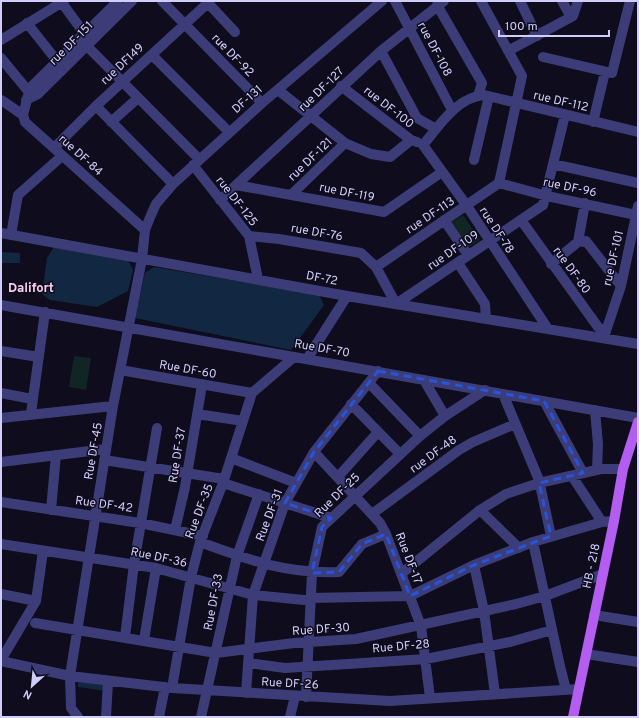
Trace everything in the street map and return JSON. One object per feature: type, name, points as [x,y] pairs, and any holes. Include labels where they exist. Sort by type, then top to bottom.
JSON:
[{"type":"main road","name":"HB - 218","points":[[573,717],[614,521],[623,469],[638,422]]},
{"type":"street","name":"rue DF-151","points":[[27,96],[38,94],[83,39],[118,1]]},
{"type":"street","name":"rue DF-151","points":[[23,115],[30,88],[57,61],[132,1]]},
{"type":"street","name":"rue DF-92","points":[[162,1],[262,103]]},
{"type":"street","name":"DF-131","points":[[145,230],[156,204],[172,184],[262,103],[382,1]]},
{"type":"street","name":"rue DF-108","points":[[395,1],[452,110]]},
{"type":"street","points":[[481,1],[522,76],[498,182]]},
{"type":"street","points":[[520,1],[538,36]]},
{"type":"street","points":[[562,1],[573,16]]},
{"type":"street","points":[[508,51],[573,16],[578,1]]},
{"type":"street","points":[[543,57],[611,73],[614,70],[630,1]]},
{"type":"street","name":"rue DF-125","points":[[63,2],[83,39],[196,162],[220,200],[249,236],[258,279]]},
{"type":"street","points":[[1,40],[63,2]]},
{"type":"street","name":"rue DF149","points":[[54,148],[96,106],[209,2]]},
{"type":"street","points":[[209,2],[235,32]]},
{"type":"street","points":[[423,145],[452,110],[478,96],[482,83],[440,3]]},
{"type":"street","name":"rue DF-127","points":[[220,200],[311,116],[341,86],[440,3]]},
{"type":"street","points":[[27,23],[57,61]]},
{"type":"street","points":[[381,51],[417,118],[436,129]]},
{"type":"street","points":[[152,55],[229,132]]},
{"type":"street","points":[[1,58],[27,96]]},
{"type":"street","points":[[593,122],[605,72]]},
{"type":"street","name":"rue DF-100","points":[[341,86],[411,140],[423,145]]},
{"type":"street","points":[[278,90],[345,143]]},
{"type":"street","name":"rue DF-112","points":[[478,96],[489,96],[515,104],[638,132]]},
{"type":"street","points":[[474,160],[489,96]]},
{"type":"street","points":[[111,122],[138,98]]},
{"type":"street","name":"rue DF-84","points":[[1,100],[23,115],[25,122],[145,230]]},
{"type":"street","points":[[96,106],[172,184]]},
{"type":"street","points":[[545,200],[565,115]]},
{"type":"street","name":"rue DF-121","points":[[291,195],[345,143],[371,154],[390,157],[411,140]]},
{"type":"street","name":"rue DF-78","points":[[423,145],[466,206],[548,329]]},
{"type":"street","points":[[6,234],[18,195],[62,156]]},
{"type":"street","points":[[553,164],[638,183]]},
{"type":"street","name":"rue DF-119","points":[[236,185],[384,212],[442,172]]},
{"type":"street","name":"rue DF-96","points":[[498,182],[545,200],[585,203],[637,210]]},
{"type":"street","name":"rue DF-113","points":[[376,267],[466,206],[498,182]]},
{"type":"street","name":"rue DF-109","points":[[396,304],[521,220],[545,200]]},
{"type":"street","points":[[578,242],[585,203]]},
{"type":"street","name":"rue DF-101","points":[[604,335],[621,286],[637,210]]},
{"type":"street","points":[[444,220],[468,255]]},
{"type":"street","name":"rue DF-80","points":[[521,220],[551,264],[604,335]]},
{"type":"street","name":"Rue DF-45","points":[[78,717],[72,708],[70,701],[70,676],[113,406],[127,327],[142,259],[145,230]]},
{"type":"street","name":"DF-72","points":[[6,234],[347,296],[548,329],[604,335],[638,344]]},
{"type":"street","name":"rue DF-76","points":[[249,236],[279,239],[361,253],[376,267],[396,304]]},
{"type":"street","points":[[551,264],[578,242],[583,241],[588,243],[621,286]]},
{"type":"street","points":[[458,263],[485,304],[486,319]]},
{"type":"street","points":[[307,359],[325,334],[347,296]]},
{"type":"street","name":"Rue DF-70","points":[[1,305],[638,418]]},
{"type":"street","points":[[31,413],[45,312]]},
{"type":"street","points":[[1,351],[39,357]]},
{"type":"street","points":[[252,393],[294,357]]},
{"type":"street","name":"Rue DF-60","points":[[120,370],[252,393]]},
{"type":"street","name":"Rue DF-31","points":[[246,693],[253,596],[285,503],[314,452],[378,371]]},
{"type":"street","points":[[424,380],[445,416]]},
{"type":"street","points":[[370,383],[420,436]]},
{"type":"street","name":"Rue DF-37","points":[[175,530],[187,473],[202,385]]},
{"type":"street","name":"Rue DF-25","points":[[306,696],[309,666],[312,573],[322,527],[420,436],[445,416],[486,390]]},
{"type":"street","points":[[1,393],[32,399]]},
{"type":"street","name":"Rue DF-35","points":[[159,717],[179,646],[191,577],[201,539],[224,481],[252,393]]},
{"type":"street","points":[[503,394],[539,483],[551,536]]},
{"type":"street","points":[[544,401],[583,473]]},
{"type":"street","points":[[351,404],[400,454]]},
{"type":"street","points":[[1,418],[31,413],[113,406]]},
{"type":"street","points":[[595,410],[598,444],[597,470]]},
{"type":"street","points":[[197,414],[243,421]]},
{"type":"street","name":"rue DF-48","points":[[372,514],[459,450],[473,442],[515,424]]},
{"type":"street","points":[[125,637],[140,523],[157,428]]},
{"type":"street","points":[[338,477],[378,432]]},
{"type":"street","points":[[1,462],[106,449]]},
{"type":"street","name":"Rue DF-17","points":[[314,452],[372,514],[386,534],[421,626],[430,698]]},
{"type":"street","points":[[51,510],[56,455]]},
{"type":"street","points":[[231,458],[296,483]]},
{"type":"street","points":[[104,460],[187,473],[224,481],[331,518]]},
{"type":"street","points":[[401,574],[480,510],[506,494],[539,483],[597,470],[623,469]]},
{"type":"street","points":[[572,476],[602,522]]},
{"type":"street","name":"Rue DF-33","points":[[202,717],[237,556],[259,494]]},
{"type":"street","name":"Rue DF-42","points":[[1,502],[140,523],[175,530],[201,539],[237,556],[264,565],[312,573],[339,572],[362,544],[386,534]]},
{"type":"street","points":[[480,510],[519,548]]},
{"type":"street","points":[[410,596],[474,565],[533,542],[602,522],[614,521]]},
{"type":"street","points":[[533,542],[566,690]]},
{"type":"street","name":"Rue DF-36","points":[[1,544],[156,568],[253,596],[304,600],[310,598],[410,596]]},
{"type":"street","points":[[1,660],[36,601],[43,551]]},
{"type":"street","points":[[474,565],[484,611],[495,694]]},
{"type":"street","points":[[144,640],[156,568]]},
{"type":"street","name":"Rue DF-30","points":[[35,623],[216,653],[294,643],[356,639],[421,626],[545,596],[603,574]]},
{"type":"street","points":[[1,594],[36,601]]},
{"type":"street","points":[[594,615],[638,622]]},
{"type":"street","name":"Rue DF-28","points":[[248,663],[285,668],[426,659],[488,646],[552,630]]},
{"type":"street","points":[[586,654],[638,662]]},
{"type":"street","name":"Rue DF-26","points":[[1,660],[70,676],[168,688],[390,701],[579,689]]},
{"type":"street","points":[[106,717],[108,681]]},
{"type":"street","points":[[290,717],[295,696]]},
{"type":"highlighted area","points":[[378,371],[544,401],[583,473],[539,483],[551,536],[474,565],[410,596],[386,534],[362,544],[339,572],[312,573],[322,527],[331,518],[285,503],[314,452]]},
{"type":"green space","points":[[463,215],[480,240],[467,248],[450,223]]},
{"type":"green space","points":[[74,356],[91,358],[86,390],[69,387]]},
{"type":"water","points":[[54,247],[128,260],[133,270],[128,291],[97,307],[50,300],[42,294],[47,258]]},
{"type":"water","points":[[1,252],[20,253],[20,263],[1,263]]},
{"type":"water","points":[[154,267],[319,295],[324,305],[291,350],[135,318],[145,273]]},
{"type":"water","points":[[78,678],[112,683],[107,691],[78,687]]},
{"type":"district","name":"Dalifort","points":[[31,287]]}]
